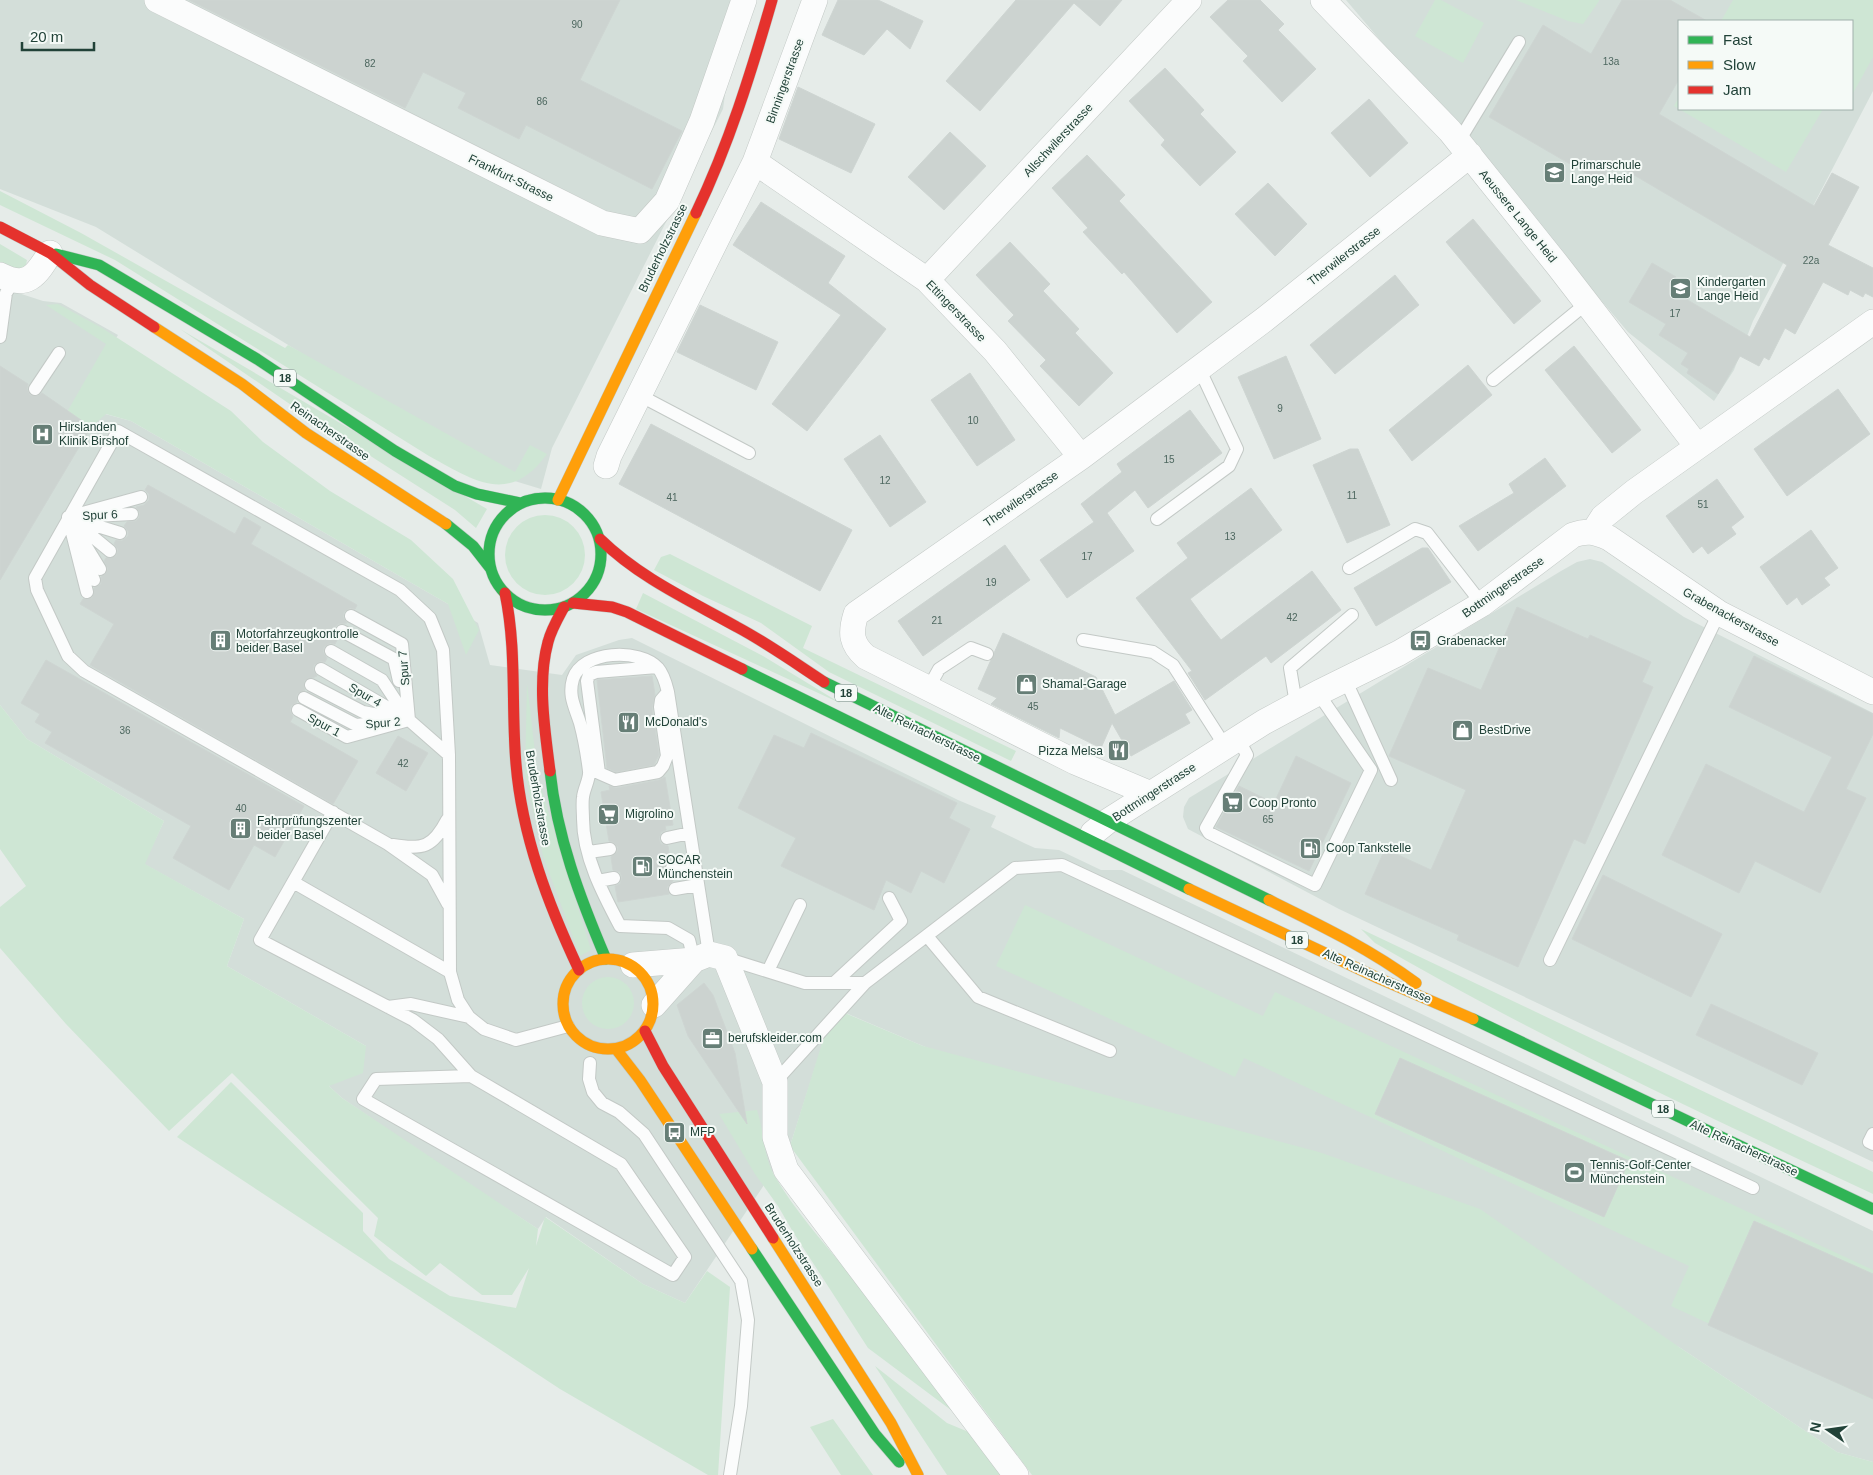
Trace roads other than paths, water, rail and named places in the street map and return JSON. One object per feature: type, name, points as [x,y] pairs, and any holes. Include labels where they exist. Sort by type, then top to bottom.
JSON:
[{"type":"main road","name":"Bruderholzstrasse","points":[[558,500],[713,177],[745,94],[772,0]]},
{"type":"main road","name":"Reinacherstrasse","points":[[0,227],[50,253],[90,285],[242,384],[306,433],[444,523],[473,546],[491,569]]},
{"type":"main road","name":"Reinacherstrasse","points":[[50,253],[82,259],[98,265],[257,360],[396,451],[456,486],[477,494],[520,504]]},
{"type":"main road","points":[[540,498],[558,500],[577,508],[592,522],[600,539],[601,562],[597,575],[583,597],[568,605],[540,610],[516,602],[505,593],[491,569],[490,555],[493,534],[504,516],[520,504],[540,498]]},
{"type":"main road","name":"Alte Reinacherstrasse","points":[[600,539],[615,556],[643,576],[754,636],[824,682],[1338,934],[1386,961],[1452,1009]]},
{"type":"main road","name":"Bruderholzstrasse","points":[[505,593],[511,618],[516,765],[527,829],[542,884],[579,970]]},
{"type":"main road","name":"Bruderholzstrasse","points":[[568,605],[554,626],[546,654],[544,694],[547,759],[558,823],[569,868],[583,907],[606,959]]},
{"type":"main road","name":"Alte Reinacherstrasse","points":[[568,605],[612,607],[627,612],[1086,839],[1378,978],[1452,1009],[1873,1209]]},
{"type":"main road","points":[[606,959],[620,960],[632,966],[644,976],[652,990],[654,1005],[652,1019],[645,1031],[637,1040],[616,1049],[602,1049],[588,1045],[577,1037],[568,1026],[563,1011],[564,996],[569,981],[579,970],[592,962],[606,959]]},
{"type":"main road","name":"Bruderholzstrasse","points":[[645,1031],[662,1066],[892,1423],[918,1475]]},
{"type":"main road","points":[[616,1049],[640,1080],[875,1434],[909,1475]]},
{"type":"street","name":"Frankfurt-Strasse","points":[[157,0],[602,223],[640,231],[668,201],[702,121],[744,0]]},
{"type":"street","name":"Binningerstrasse","points":[[606,466],[609,456],[755,162],[815,0]]},
{"type":"street","name":"Allschwilerstrasse","points":[[927,280],[1189,0]]},
{"type":"street","name":"Aeussere Lange Heid","points":[[1323,0],[1464,148],[1697,446]]},
{"type":"street","name":"Therwilerstrasse","points":[[1151,794],[1076,762],[866,657],[857,649],[852,640],[852,627],[856,614],[1081,457],[1199,368],[1396,216],[1464,148]]},
{"type":"street","name":"Ettingerstrasse","points":[[755,162],[927,280],[995,351],[1081,457]]},
{"type":"street","points":[[6,278],[28,280],[39,271],[50,253]]},
{"type":"street","points":[[1594,532],[1603,517],[1697,446],[1873,322]]},
{"type":"street","name":"Bottmingerstrasse","points":[[1108,821],[1231,742],[1296,704],[1399,653],[1482,604],[1573,535],[1585,531],[1594,532]]},
{"type":"street","name":"Grabenackerstrasse","points":[[1594,532],[1609,538],[1719,613],[1873,692]]},
{"type":"street","points":[[1086,839],[1108,821]]},
{"type":"street","points":[[632,966],[710,957]]},
{"type":"street","points":[[654,1005],[710,957]]},
{"type":"street","points":[[710,957],[775,1082],[775,1137],[786,1170],[1016,1475]]},
{"type":"lane","points":[[1464,148],[1519,42]]},
{"type":"lane","points":[[0,337],[6,293],[6,278]]},
{"type":"lane","points":[[1494,380],[1587,303]]},
{"type":"lane","points":[[35,388],[59,354]]},
{"type":"lane","points":[[1157,519],[1229,466],[1237,449],[1199,368]]},
{"type":"lane","points":[[639,395],[749,453]]},
{"type":"lane","points":[[448,904],[432,876],[388,844],[84,671],[68,656],[37,590],[35,578],[118,431],[400,590],[430,618],[443,650],[449,755],[448,904],[450,972],[458,1000],[469,1017],[484,1029],[516,1040],[568,1026]]},
{"type":"lane","points":[[68,517],[141,497]]},
{"type":"lane","name":"Spur 6","points":[[68,517],[132,514]]},
{"type":"lane","points":[[68,517],[120,533]]},
{"type":"lane","points":[[68,517],[110,551]]},
{"type":"lane","points":[[68,517],[97,574]]},
{"type":"lane","points":[[68,517],[87,592]]},
{"type":"lane","points":[[1349,568],[1415,529],[1426,533],[1482,604]]},
{"type":"lane","points":[[1550,960],[1719,613]]},
{"type":"lane","name":"Spur 7","points":[[351,616],[402,644],[409,720]]},
{"type":"lane","points":[[1296,704],[1290,668],[1352,616]]},
{"type":"lane","points":[[342,631],[394,659],[409,720]]},
{"type":"lane","points":[[1083,640],[1153,652],[1173,665],[1231,742],[1247,755],[1206,828],[1209,833],[1315,885],[1371,770],[1318,693]]},
{"type":"lane","points":[[928,689],[939,668],[971,648],[987,654]]},
{"type":"lane","points":[[331,651],[382,680],[409,720],[449,755]]},
{"type":"lane","points":[[710,957],[668,692],[664,678],[657,667],[632,654],[597,658],[588,661],[579,668],[573,678],[571,702],[580,722],[589,774],[583,796],[583,823],[598,881],[612,900],[620,926],[668,928],[689,940],[710,957],[768,971],[805,983],[865,983]]},
{"type":"lane","points":[[657,667],[596,672],[589,676],[587,681],[599,773],[615,780],[658,772],[667,756],[660,707],[661,700],[668,692]]},
{"type":"lane","name":"Spur 4","points":[[321,669],[409,720]]},
{"type":"lane","points":[[1345,680],[1391,780]]},
{"type":"lane","points":[[311,685],[363,712],[409,720]]},
{"type":"lane","name":"Spur 2","points":[[304,698],[356,725],[409,720]]},
{"type":"lane","name":"Spur 1","points":[[298,710],[347,738],[409,720]]},
{"type":"lane","points":[[333,812],[260,940],[413,1020],[438,1039],[471,1076],[621,1164],[685,1257],[673,1275],[362,1100],[376,1079],[471,1076]]},
{"type":"lane","points":[[388,844],[412,848],[426,846],[439,836],[448,818]]},
{"type":"lane","points":[[667,838],[690,833]]},
{"type":"lane","points":[[589,852],[610,849]]},
{"type":"lane","points":[[672,868],[695,864]]},
{"type":"lane","points":[[775,1082],[865,983],[1015,868],[1062,865],[1753,1188]]},
{"type":"lane","points":[[598,881],[614,878]]},
{"type":"lane","points":[[292,882],[450,972]]},
{"type":"lane","points":[[675,889],[698,885]]},
{"type":"lane","points":[[834,983],[901,921],[889,898]]},
{"type":"lane","points":[[768,971],[800,905]]},
{"type":"lane","points":[[927,936],[978,998],[1110,1051]]},
{"type":"lane","points":[[388,1007],[411,1004],[469,1017]]},
{"type":"lane","points":[[590,1063],[589,1079],[593,1092],[602,1103],[618,1112],[644,1134],[741,1281],[748,1320],[741,1406],[730,1475]]},
{"type":"lane","points":[[1873,1134],[1869,1142],[1873,1144]]},
{"type":"place","name":"Primarschule Lange Heid","points":[[1555,172]]},
{"type":"place","name":"Kindergarten Lange Heid","points":[[1681,289]]},
{"type":"place","name":"Hirslanden Klinik Birshof","points":[[43,434]]},
{"type":"place","name":"Motorfahrzeugkontrolle beider Basel","points":[[220,641]]},
{"type":"place","name":"Grabenacker","points":[[1421,641]]},
{"type":"place","name":"Shamal-Garage","points":[[1026,684]]},
{"type":"place","name":"McDonald's","points":[[629,722]]},
{"type":"place","name":"BestDrive","points":[[1463,730]]},
{"type":"place","name":"Pizza Melsa","points":[[1119,751]]},
{"type":"place","name":"Coop Pronto","points":[[1233,803]]},
{"type":"place","name":"Migrolino","points":[[609,814]]},
{"type":"place","name":"Fahrprüfungszenter beider Basel","points":[[241,828]]},
{"type":"place","name":"Coop Tankstelle","points":[[1310,848]]},
{"type":"place","name":"SOCAR Münchenstein","points":[[642,867]]},
{"type":"place","name":"berufskleider.com","points":[[712,1038]]},
{"type":"place","name":"MFP","points":[[674,1132]]},
{"type":"place","name":"Tennis-Golf-Center Münchenstein","points":[[1574,1172]]}]
